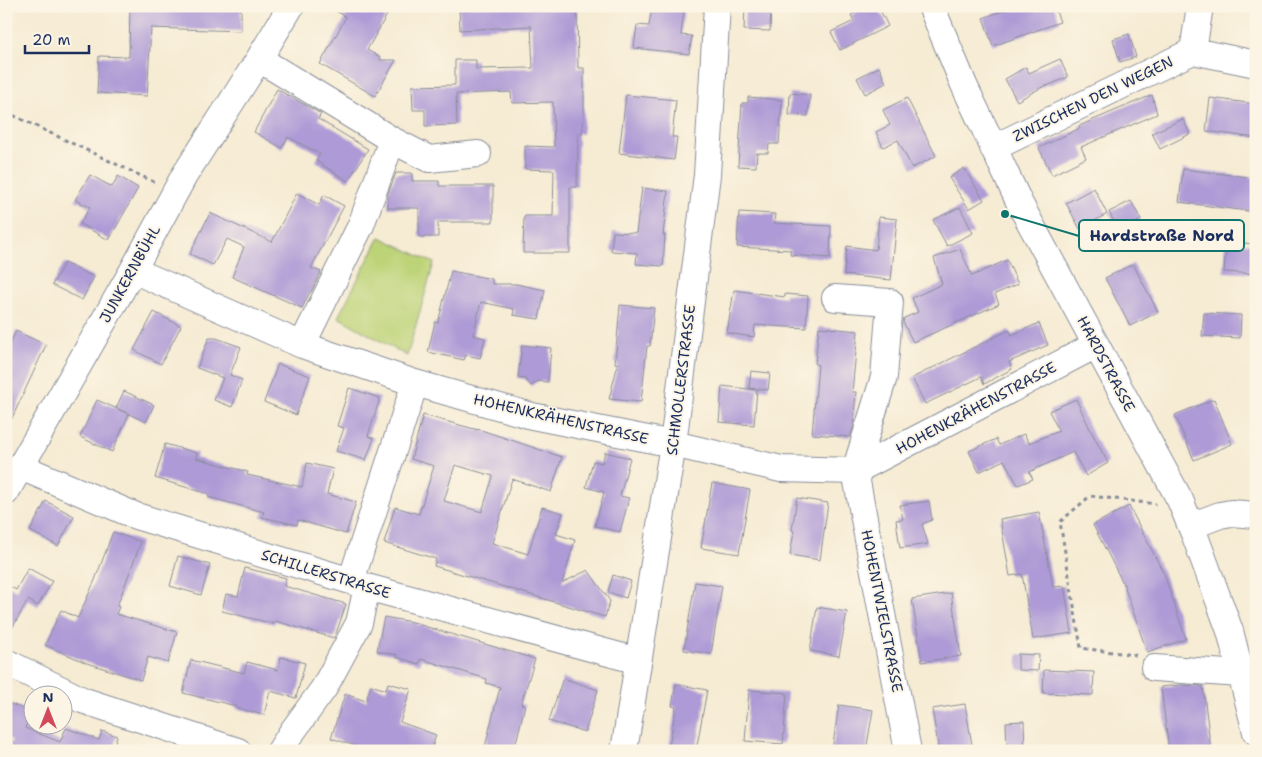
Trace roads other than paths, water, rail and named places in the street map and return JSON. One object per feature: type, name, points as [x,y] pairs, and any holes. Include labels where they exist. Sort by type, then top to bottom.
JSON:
[{"type":"street","name":"JUNKERNBÜHL","points":[[6,492],[133,270],[184,176],[291,6]]},
{"type":"street","name":"SCHMOLLERSTRASSE","points":[[624,751],[673,444],[706,175],[717,6]]},
{"type":"street","name":"HARDSTRASSE","points":[[931,6],[964,85],[1021,206],[1180,500],[1245,665],[1256,732]]},
{"type":"street","points":[[1200,6],[1193,51],[1256,64]]},
{"type":"street","name":"ZWISCHEN DEN WEGEN","points":[[993,148],[1193,51]]},
{"type":"street","points":[[259,59],[392,140],[429,159],[478,154]]},
{"type":"street","points":[[302,345],[360,225],[392,140]]},
{"type":"street","name":"HOHENKRÄHENSTRASSE","points":[[133,270],[302,345],[415,383],[532,416],[673,444],[781,469],[855,471],[1096,345]]},
{"type":"street","points":[[835,298],[891,296],[884,378],[855,471]]},
{"type":"street","points":[[280,751],[324,688],[359,623],[359,584],[415,383]]},
{"type":"street","name":"SCHILLERSTRASSE","points":[[21,467],[136,516],[359,584],[638,662]]},
{"type":"street","name":"HOHENTWIELSTRASSE","points":[[855,471],[908,751]]},
{"type":"street","points":[[1191,526],[1231,513],[1256,515]]},
{"type":"street","points":[[1146,661],[1245,665]]},
{"type":"street","points":[[6,662],[82,700],[238,751]]},
{"type":"place","name":"Hardstraße Nord","points":[[1005,214]]}]
